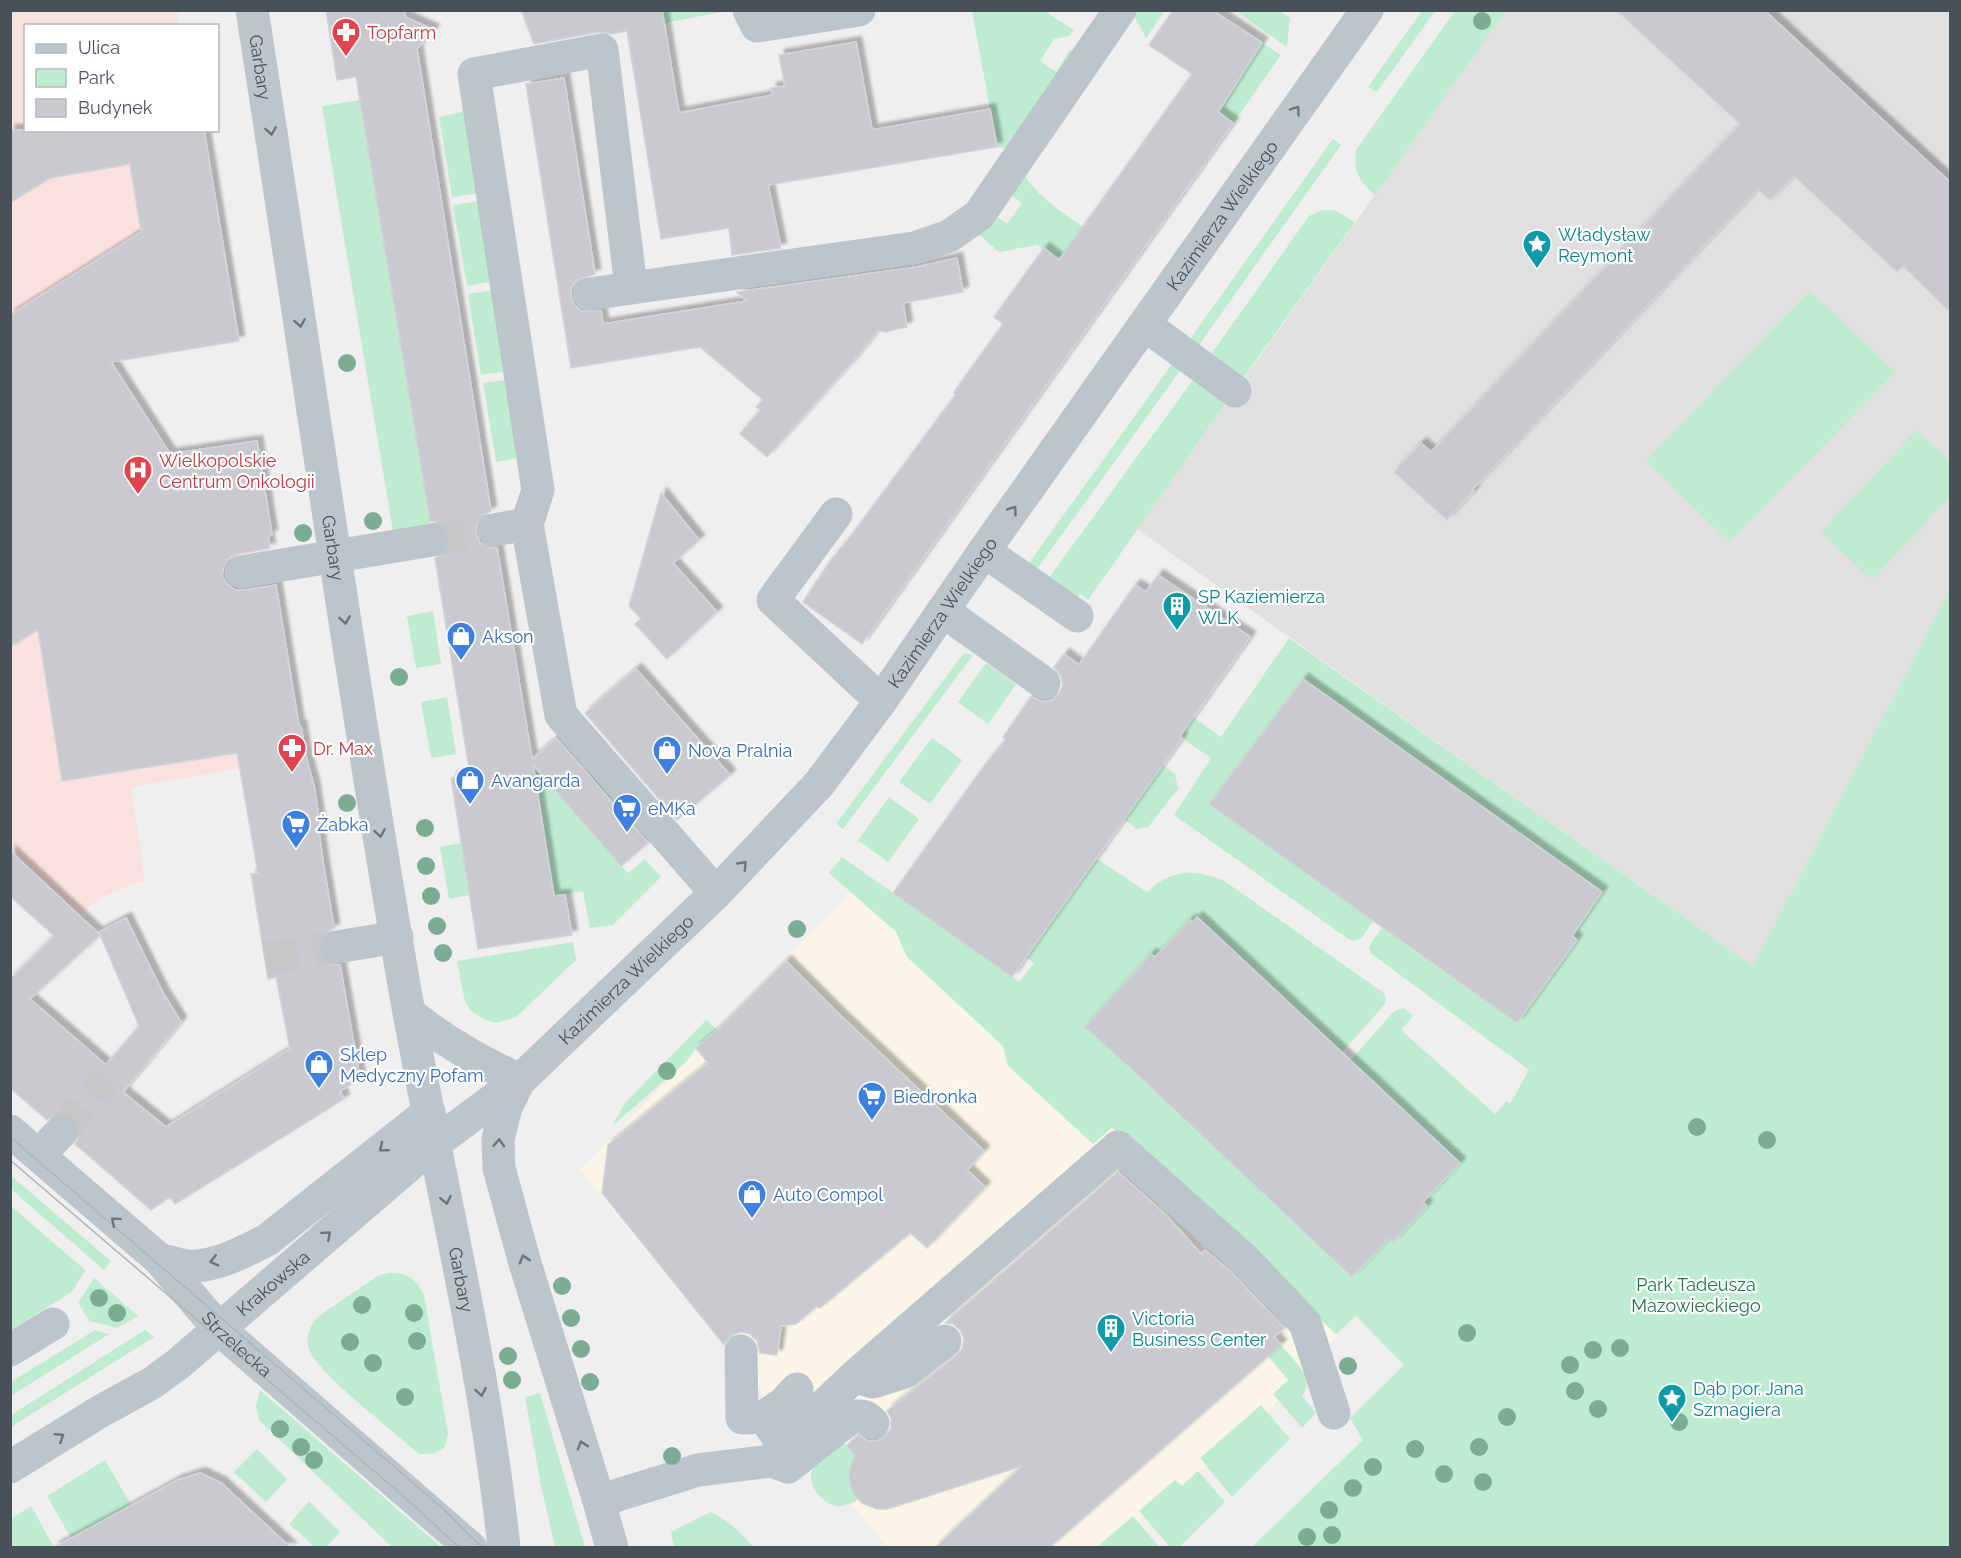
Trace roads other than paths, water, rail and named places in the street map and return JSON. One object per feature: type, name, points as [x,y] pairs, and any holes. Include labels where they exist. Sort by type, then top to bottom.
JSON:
[{"type":"street","name":"Garbary","points":[[252,10],[335,556],[397,937],[496,1474],[504,1548]]},
{"type":"street","points":[[749,10],[758,26],[859,10]]},
{"type":"street","points":[[589,294],[914,248],[949,236],[979,215],[1120,10]]},
{"type":"street","name":"Kazimierza Wielkiego","points":[[432,1127],[520,1080],[716,893],[819,784],[881,701],[984,551],[1145,325],[1357,14]]},
{"type":"street","points":[[631,287],[602,50],[474,74],[538,490],[527,524],[561,715],[716,893]]},
{"type":"street","points":[[1145,325],[1235,391]]},
{"type":"street","points":[[836,514],[773,600],[881,701]]},
{"type":"street","points":[[494,530],[527,524]]},
{"type":"street","points":[[241,572],[432,540]]},
{"type":"street","points":[[984,551],[1077,616]]},
{"type":"street","points":[[943,611],[1044,683]]},
{"type":"street","points":[[337,947],[397,937]]},
{"type":"street","points":[[410,1014],[438,1036],[476,1059],[520,1080],[506,1107],[498,1139],[499,1168],[518,1240],[612,1548]]},
{"type":"street","name":"Krakowska","points":[[159,1259],[187,1266],[210,1263],[236,1255],[267,1240],[432,1127]]},
{"type":"street","name":"Krakowska","points":[[10,1467],[101,1411],[152,1383],[178,1364],[219,1329],[432,1127]]},
{"type":"street","name":"Strzelecka","points":[[10,1131],[159,1259],[219,1329],[471,1548]]},
{"type":"street","points":[[39,1155],[61,1132]]},
{"type":"street","points":[[599,1501],[698,1470],[778,1452],[855,1376],[1118,1147],[1244,1259],[1305,1323],[1334,1413]]},
{"type":"street","points":[[10,1350],[53,1324]]},
{"type":"street","points":[[855,1376],[873,1382],[905,1372],[945,1341]]},
{"type":"street","points":[[741,1351],[742,1418],[764,1418],[784,1403],[796,1389]]},
{"type":"street","points":[[764,1418],[778,1452],[788,1467],[851,1417],[867,1416],[873,1423]]},
{"type":"tunnel","points":[[432,540],[494,530]]},
{"type":"tunnel","points":[[265,959],[337,947]]},
{"type":"tunnel","points":[[61,1132],[106,1079]]},
{"type":"tram line","points":[[10,1137],[440,1506],[483,1548]]},
{"type":"tram line","points":[[10,1160],[402,1495],[460,1548]]},
{"type":"place","name":"Topfarm","points":[[346,58]]},
{"type":"place","name":"Władysław Reymont","points":[[1537,270]]},
{"type":"place","name":"Wielkopolskie Centrum Onkologii","points":[[138,496]]},
{"type":"place","name":"SP Kaziemierza WLK","points":[[1177,632]]},
{"type":"place","name":"Akson","points":[[461,662]]},
{"type":"place","name":"Dr. Max","points":[[292,774]]},
{"type":"place","name":"Nova Pralnia","points":[[667,776]]},
{"type":"place","name":"Avangarda","points":[[470,806]]},
{"type":"place","name":"eMKa","points":[[627,834]]},
{"type":"place","name":"Żabka","points":[[296,850]]},
{"type":"place","name":"Sklep Medyczny Pofam","points":[[319,1090]]},
{"type":"place","name":"Biedronka","points":[[872,1122]]},
{"type":"place","name":"Auto Compol","points":[[752,1220]]},
{"type":"place","name":"Victoria Business Center","points":[[1111,1354]]},
{"type":"place","name":"Dąb por. Jana Szmagiera","points":[[1672,1424]]},
{"type":"park label","name":"Park Tadeusza Mazowieckiego","points":[[1696,1294]]}]
